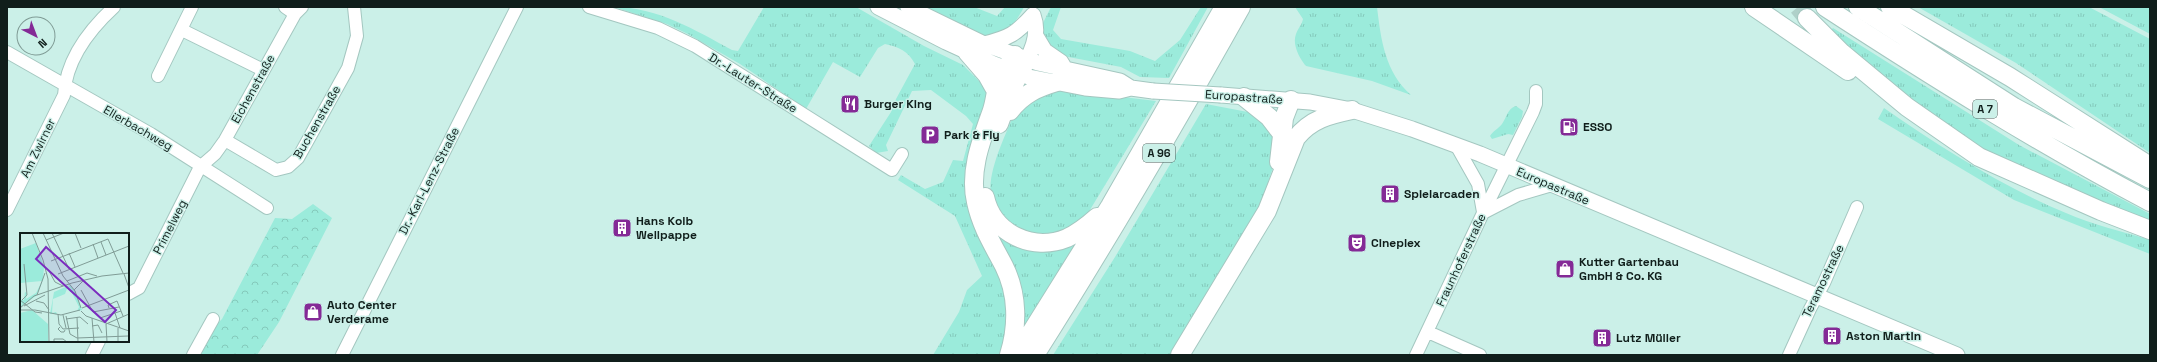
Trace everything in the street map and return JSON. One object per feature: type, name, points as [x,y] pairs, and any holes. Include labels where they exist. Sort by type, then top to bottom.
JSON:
[{"type":"highway","points":[[1754,7],[1861,80],[1907,107],[1979,157],[2006,170],[2150,230]]},
{"type":"highway","name":"A 7","points":[[1825,7],[1932,77],[2005,121],[2150,202]]},
{"type":"highway","name":"A 7","points":[[1858,7],[2014,107],[2150,179]]},
{"type":"highway","points":[[1890,7],[2020,83],[2150,166]]},
{"type":"highway","name":"A 96","points":[[1016,355],[1236,8]]},
{"type":"highway","name":"A 96","points":[[1035,355],[1124,213],[1202,78],[1236,8]]},
{"type":"highway","points":[[1807,18],[1842,54],[1907,107]]},
{"type":"highway","points":[[967,52],[987,75],[996,91]]},
{"type":"highway","points":[[1017,64],[1004,111],[989,155],[984,183],[987,206],[994,218],[1004,230],[1024,241],[1035,243],[1052,243],[1067,238],[1080,231],[1110,206]]},
{"type":"highway","points":[[1009,355],[1015,329],[1015,307],[1012,287],[1004,267],[984,229],[976,202],[974,184],[980,144],[994,105],[996,91],[1017,64]]},
{"type":"highway","points":[[1004,111],[1010,111],[1029,92],[1061,76]]},
{"type":"highway","points":[[1244,97],[1269,117],[1287,140]]},
{"type":"highway","points":[[1180,355],[1267,212],[1280,183],[1287,140],[1284,118],[1291,100]]},
{"type":"highway","points":[[1174,355],[1263,209],[1287,140],[1314,121],[1352,110]]},
{"type":"main road","name":"Europastraße","points":[[878,7],[903,22],[967,52],[1119,91],[1131,88],[1221,96],[1291,100],[1352,110],[1456,145],[1957,355]]},
{"type":"main road","name":"Europastraße","points":[[908,7],[984,44],[1017,64]]},
{"type":"main road","points":[[984,44],[997,41],[1018,32],[1034,11]]},
{"type":"main road","points":[[1017,64],[1036,36],[1037,26],[1034,11]]},
{"type":"main road","points":[[1017,64],[1034,11]]},
{"type":"main road","points":[[1036,36],[1045,51],[1060,62],[1061,76]]},
{"type":"street","name":"Am Zwirner","points":[[7,210],[64,95],[64,86],[72,64],[87,36],[114,7]]},
{"type":"street","points":[[158,76],[192,7]]},
{"type":"street","points":[[285,7],[298,11]]},
{"type":"street","name":"Buchenstraße","points":[[225,140],[276,170],[288,167],[298,158],[348,68],[357,36],[354,7]]},
{"type":"street","name":"Dr.-Karl-Lenz-Straße","points":[[342,355],[517,7]]},
{"type":"street","name":"Dr.-Lauter-Straße","points":[[589,7],[658,28],[688,42],[892,170],[902,154]]},
{"type":"street","name":"Eichenstraße","points":[[200,167],[215,154],[225,140],[263,70],[298,11]]},
{"type":"street","points":[[182,30],[263,70]]},
{"type":"street","name":"Ellerbachweg","points":[[7,52],[64,86],[151,134],[200,167],[267,208]]},
{"type":"street","name":"Fraunhoferstraße","points":[[1416,355],[1536,104],[1536,91]]},
{"type":"street","points":[[1456,145],[1478,184],[1483,214],[1518,195],[1552,185]]},
{"type":"street","name":"Primelweg","points":[[129,293],[139,288],[200,167]]},
{"type":"street","name":"Teramostraße","points":[[1789,355],[1817,297],[1857,207]]},
{"type":"street","points":[[193,355],[213,319]]},
{"type":"street","points":[[1428,332],[1480,355]]},
{"type":"street","points":[[92,355],[98,342]]},
{"type":"green space","points":[[614,7],[630,8],[660,15],[690,28],[732,50],[738,51],[764,7],[856,7],[924,46],[963,65],[979,81],[982,79],[988,92],[973,151],[990,249],[1012,309],[1001,355],[933,355],[959,312],[967,290],[982,276],[955,216],[898,180],[901,175],[925,189],[943,182],[953,160],[963,161],[973,124],[966,116],[931,90],[912,91],[886,145],[888,151],[876,153],[869,146],[891,112],[896,99],[915,64],[906,53],[899,48],[885,44],[878,48],[860,77],[833,62],[806,109],[740,64],[688,34],[667,24]]},
{"type":"green space","points":[[925,7],[974,7],[997,16],[1005,7],[1024,7],[1008,29],[997,35],[983,36]]},
{"type":"green space","points":[[1051,7],[1061,7],[1053,30],[1061,39],[1130,51],[1155,61],[1180,40],[1201,7],[1208,7],[1169,78],[1140,77],[1121,67],[1058,55],[1043,38],[1042,25]]},
{"type":"green space","points":[[1295,7],[1377,7],[1380,31],[1390,66],[1402,86],[1411,95],[1372,81],[1306,66],[1299,55],[1295,42],[1296,34],[1303,19]]},
{"type":"green space","points":[[1918,7],[2089,7],[2150,39],[2150,153],[2016,63]]},
{"type":"green space","points":[[2099,7],[2150,7],[2150,34]]},
{"type":"green space","points":[[1833,28],[2019,145],[2150,214],[2150,222],[2075,193],[1974,145],[1907,99],[1830,31]]},
{"type":"green space","points":[[1057,89],[1156,101],[1082,223],[1038,240],[1003,223],[991,194],[992,175],[1003,140],[1016,110]]},
{"type":"green space","points":[[1206,104],[1253,113],[1275,131],[1275,161],[1262,201],[1253,220],[1170,355],[1053,355],[1115,257]]},
{"type":"green space","points":[[1516,106],[1523,111],[1522,117],[1513,135],[1508,134],[1492,139],[1490,136],[1491,134],[1502,124],[1511,109]]},
{"type":"green space","points":[[1884,108],[1950,152],[2018,191],[2076,217],[2150,240],[2150,254],[2014,200],[1878,119]]},
{"type":"green space","points":[[313,204],[332,218],[279,322],[257,355],[201,355],[214,327],[222,319],[275,218],[292,219]]},
{"type":"green space","points":[[989,221],[1007,235],[1082,235],[1020,333]]},
{"type":"tunnel","points":[[1798,7],[1807,18]]},
{"type":"place","name":"Burger King","points":[[850,104]]},
{"type":"place","name":"ESSO","points":[[1569,127]]},
{"type":"place","name":"Park & Fly","points":[[930,135]]},
{"type":"place","name":"Spielarcaden","points":[[1390,194]]},
{"type":"place","name":"Hans Kolb Wellpappe","points":[[622,228]]},
{"type":"place","name":"Cineplex","points":[[1357,243]]},
{"type":"place","name":"Kutter Gartenbau GmbH & Co. KG","points":[[1565,269]]},
{"type":"place","name":"Auto Center Verderame","points":[[313,312]]},
{"type":"place","name":"Aston Martin","points":[[1832,336]]},
{"type":"place","name":"Lutz Müller","points":[[1602,338]]}]
